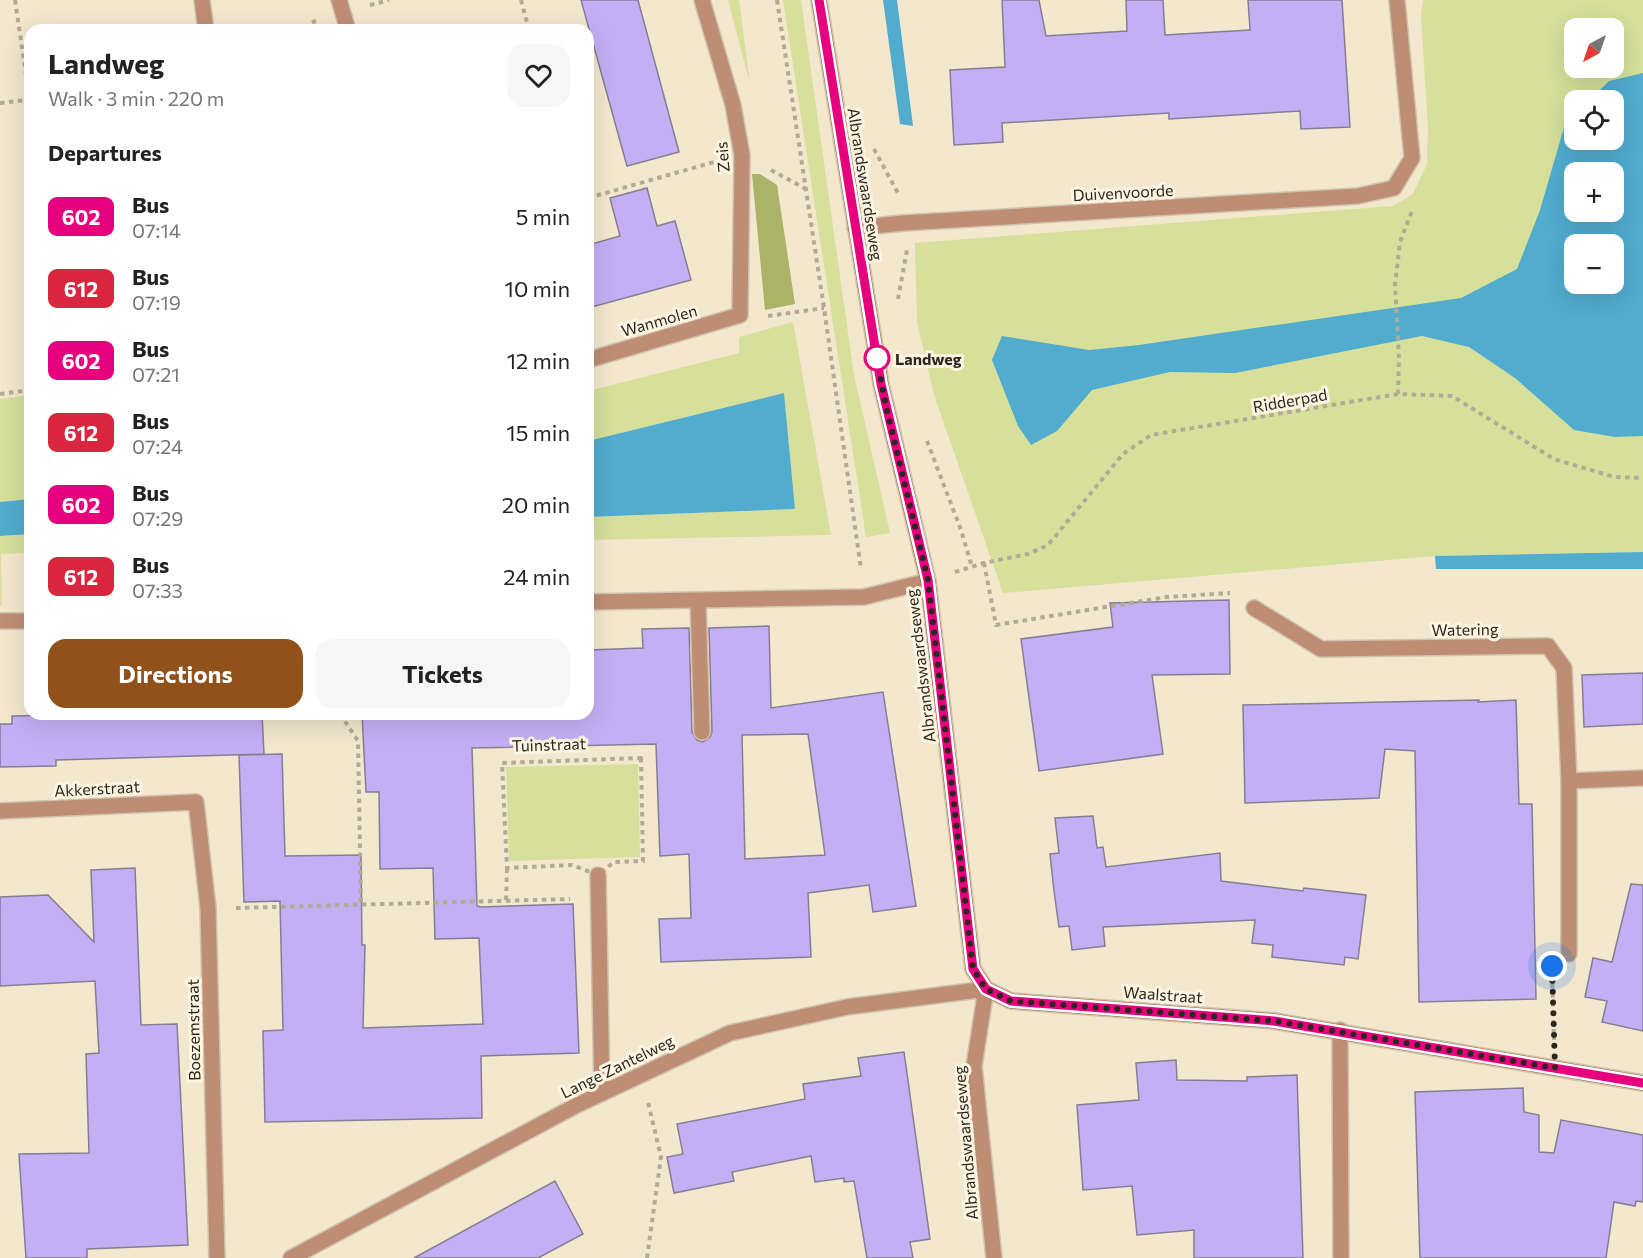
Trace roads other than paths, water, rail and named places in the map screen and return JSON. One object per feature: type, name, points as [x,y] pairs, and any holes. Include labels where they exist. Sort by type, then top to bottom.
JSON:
[{"type":"street","points":[[202,0],[205,24]]},
{"type":"street","points":[[339,0],[346,24]]},
{"type":"street","name":"Zeis","points":[[702,0],[733,105],[742,155],[740,315]]},
{"type":"street","name":"Albrandswaardseweg","points":[[819,0],[881,384],[928,580],[973,969],[986,989],[974,1066],[994,1258]]},
{"type":"street","name":"Duivenvoorde","points":[[855,228],[903,223],[1358,196],[1394,188],[1412,158],[1397,0]]},
{"type":"street","name":"Wanmolen","points":[[594,358],[740,315]]},
{"type":"street","points":[[594,602],[864,597],[928,580]]},
{"type":"street","points":[[698,601],[702,732]]},
{"type":"street","name":"Watering","points":[[1254,608],[1321,649],[1548,646],[1564,668],[1569,781],[1569,954]]},
{"type":"street","points":[[0,621],[24,621]]},
{"type":"street","points":[[1569,781],[1643,778]]},
{"type":"street","name":"Akkerstraat","points":[[0,811],[196,802]]},
{"type":"street","name":"Boezemstraat","points":[[196,802],[208,908],[217,1258]]},
{"type":"street","points":[[598,875],[602,1092]]},
{"type":"street","name":"Waalstraat","points":[[986,989],[1011,1001],[1274,1021],[1340,1030],[1643,1083]]},
{"type":"street","name":"Lange Zantelweg","points":[[291,1258],[602,1092],[730,1033],[847,1007],[986,989]]},
{"type":"street","points":[[1340,1030],[1341,1258]]},
{"type":"water","points":[[883,0],[897,0],[913,126],[900,124]]},
{"type":"water","points":[[1643,73],[1643,436],[1615,437],[1574,430],[1515,378],[1469,347],[1422,336],[1235,373],[1170,372],[1092,390],[1057,431],[1031,445],[1018,426],[992,360],[1002,336],[1089,350],[1139,345],[1461,298],[1517,269],[1540,210],[1564,127],[1564,150],[1624,150],[1624,90],[1600,90],[1609,81]]},
{"type":"water","points":[[784,393],[795,509],[594,517],[594,440]]},
{"type":"water","points":[[24,500],[24,534],[0,536],[0,502]]},
{"type":"water","points":[[1643,552],[1643,569],[1436,569],[1435,556]]},
{"type":"place","name":"Landweg","points":[[877,358]]}]
